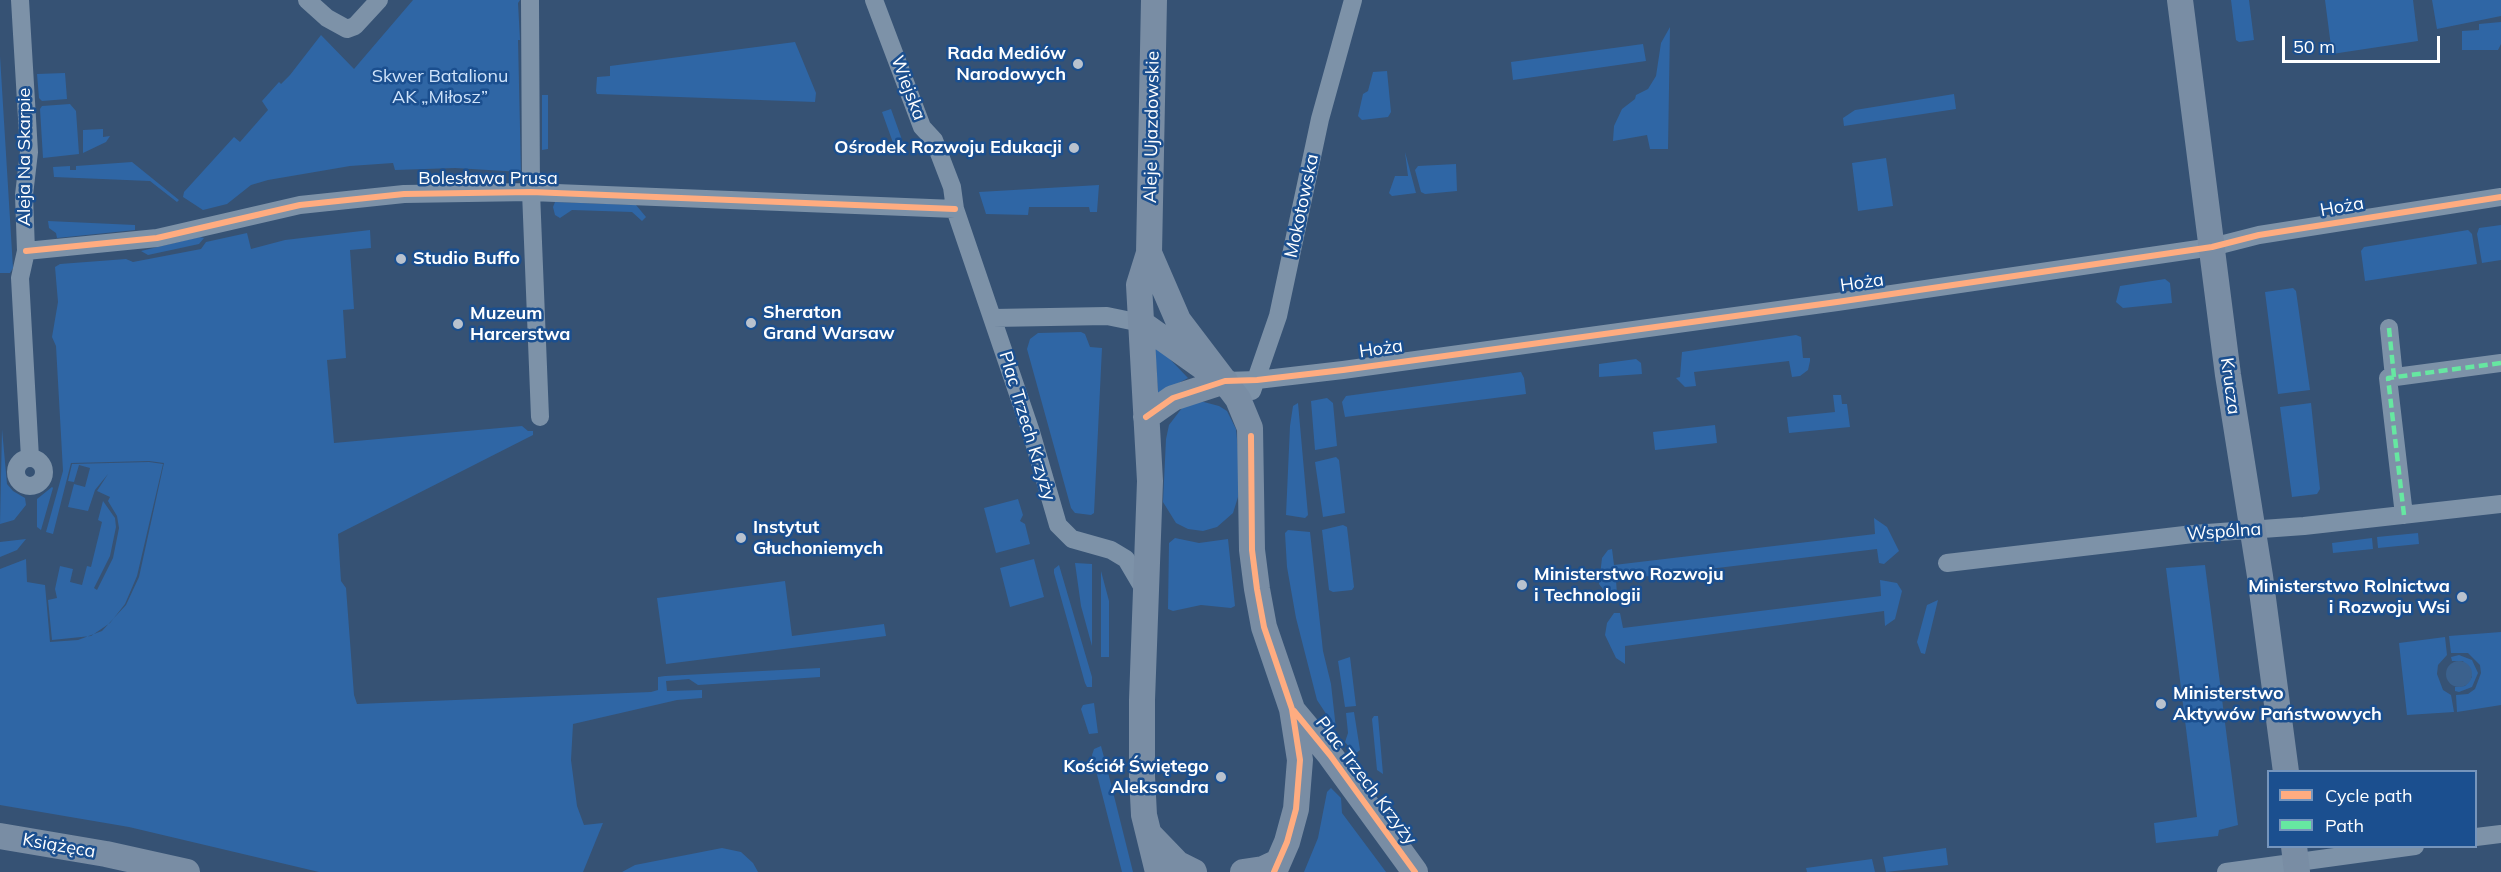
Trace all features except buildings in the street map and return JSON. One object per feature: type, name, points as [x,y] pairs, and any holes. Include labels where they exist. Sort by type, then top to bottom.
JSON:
[{"type":"street","name":"Aleja Na Skarpie","points":[[20,0],[29,152],[24,195],[26,251],[20,278],[30,458]]},
{"type":"street","points":[[307,0],[327,18],[347,29],[356,26],[379,0]]},
{"type":"street","points":[[530,0],[531,192],[540,417]]},
{"type":"street","name":"Wiejska","points":[[874,0],[922,127],[934,140],[945,167],[952,188],[955,208]]},
{"type":"street","name":"Aleje Ujazdowskie","points":[[1149,253],[1154,0]]},
{"type":"street","name":"Mokotowska","points":[[1244,409],[1257,380],[1259,366],[1278,315],[1320,119],[1353,0]]},
{"type":"street","name":"Krucza","points":[[2180,0],[2228,375],[2253,530],[2286,770]]},
{"type":"street","name":"Bolesława Prusa","points":[[26,251],[157,238],[300,205],[404,194],[531,192],[955,208]]},
{"type":"street","name":"Hoża","points":[[1225,381],[1257,380],[1559,341],[2212,247],[2259,236],[2501,197]]},
{"type":"street","name":"Plac Trzech Krzyży","points":[[955,208],[993,318],[1058,525],[1072,539],[1112,550],[1126,559],[1146,593]]},
{"type":"street","points":[[1149,253],[1139,285],[1150,481],[1142,738],[1143,797],[1148,832],[1158,872]]},
{"type":"street","name":"Plac Trzech Krzyży","points":[[1149,253],[1178,320],[1244,409],[1251,436],[1252,550],[1257,589],[1264,627],[1292,709],[1299,747],[1300,784],[1291,831],[1276,867]]},
{"type":"street","points":[[993,318],[1107,316],[1141,323],[1187,358],[1225,381]]},
{"type":"street","points":[[2389,328],[2394,377]]},
{"type":"street","points":[[2404,515],[2388,378],[2501,363]]},
{"type":"street","points":[[1146,417],[1173,398],[1225,381]]},
{"type":"street","name":"Wspólna","points":[[1947,563],[2193,534],[2253,530],[2501,504]]},
{"type":"street","name":"Plac Trzech Krzyży","points":[[1292,709],[1330,755],[1415,872]]},
{"type":"street","points":[[1148,832],[1178,864],[1194,872]]},
{"type":"street","points":[[2477,837],[2501,834]]},
{"type":"street","name":"Książęca","points":[[0,836],[106,854],[187,872]]},
{"type":"street","points":[[2226,872],[2296,860],[2398,848]]},
{"type":"street","points":[[1243,872],[1276,867]]},
{"type":"green space","name":"Skwer Batalionu AK „Miłosz”","points":[[413,0],[520,0],[518,3],[520,40],[518,40],[521,172],[455,168],[395,170],[393,163],[350,166],[251,185],[227,204],[203,210],[183,197],[184,192],[234,137],[240,142],[268,110],[262,101],[279,82],[281,84],[290,75],[321,35],[354,69]]},
{"type":"green space","points":[[2231,0],[2249,0],[2254,40],[2239,42],[2236,40]]},
{"type":"green space","points":[[2325,0],[2413,0],[2418,41],[2332,54]]},
{"type":"green space","points":[[2432,0],[2501,0],[2501,16],[2437,29]]},
{"type":"green space","points":[[2501,22],[2501,44],[2498,50],[2462,50],[2462,31],[2479,30],[2479,24]]},
{"type":"green space","points":[[1670,27],[1668,149],[1650,149],[1647,135],[1613,141],[1614,126],[1622,109],[1635,99],[1636,95],[1648,89],[1656,76],[1661,43]]},
{"type":"green space","points":[[795,42],[816,93],[815,102],[597,94],[596,91],[597,77],[610,76],[610,66]]},
{"type":"green space","points":[[1643,44],[1646,61],[1513,80],[1511,62]]},
{"type":"green space","points":[[0,56],[13,268],[10,273],[0,273]]},
{"type":"green space","points":[[1387,71],[1391,112],[1388,117],[1362,120],[1358,116],[1363,94],[1368,91],[1373,72]]},
{"type":"green space","points":[[65,73],[67,99],[42,101],[39,98],[37,74]]},
{"type":"green space","points":[[1954,94],[1956,109],[1844,126],[1843,118],[1855,110]]},
{"type":"green space","points":[[542,95],[548,95],[548,149],[542,150]]},
{"type":"green space","points":[[70,104],[76,111],[79,154],[43,158],[40,109],[42,106]]},
{"type":"green space","points":[[891,109],[906,151],[897,154],[882,112]]},
{"type":"green space","points":[[103,129],[103,137],[110,136],[106,142],[83,153],[83,130]]},
{"type":"green space","points":[[1405,152],[1416,193],[1392,196],[1389,193],[1395,176],[1408,176]]},
{"type":"green space","points":[[1886,158],[1893,206],[1858,211],[1852,163]]},
{"type":"green space","points":[[132,162],[179,200],[177,202],[150,181],[54,177],[53,167],[70,166],[70,170],[76,170],[76,166]]},
{"type":"green space","points":[[1456,164],[1457,191],[1425,194],[1421,192],[1415,170],[1418,166]]},
{"type":"green space","points":[[1099,185],[1097,212],[1090,212],[1089,207],[1029,207],[1028,215],[986,214],[979,192]]},
{"type":"green space","points":[[555,202],[636,205],[646,217],[642,221],[632,212],[572,210],[560,218],[555,215],[553,207]]},
{"type":"green space","points":[[48,221],[135,225],[135,230],[57,238],[56,233],[49,228]]},
{"type":"green space","points":[[2501,225],[2501,260],[2482,263],[2477,234],[2479,228]]},
{"type":"green space","points":[[370,230],[371,248],[350,250],[354,309],[343,310],[346,358],[327,360],[334,443],[522,426],[528,431],[533,431],[533,435],[338,534],[341,581],[346,588],[354,695],[357,704],[651,692],[658,690],[658,677],[665,676],[820,668],[820,677],[698,685],[689,679],[666,681],[667,691],[702,690],[702,698],[677,700],[573,724],[571,760],[577,806],[584,825],[603,823],[583,872],[319,872],[129,827],[0,805],[0,569],[26,559],[27,582],[45,585],[50,642],[78,640],[102,631],[126,605],[139,577],[164,463],[149,461],[71,463],[53,534],[46,532],[63,471],[56,346],[52,337],[58,302],[55,267],[60,264],[126,259],[133,262],[201,249],[206,242],[247,233],[251,249],[285,240]]},
{"type":"green space","points":[[2468,230],[2472,234],[2477,264],[2365,281],[2361,251],[2364,247]]},
{"type":"green space","points":[[199,237],[204,238],[199,244],[148,255],[141,251]]},
{"type":"green space","points":[[2165,279],[2170,283],[2172,303],[2123,308],[2116,302],[2120,286]]},
{"type":"green space","points":[[2293,288],[2296,291],[2310,390],[2278,394],[2265,292]]},
{"type":"green space","points":[[1081,332],[1085,334],[1090,347],[1102,348],[1094,513],[1091,515],[1075,513],[1071,508],[1027,349],[1030,339],[1038,333]]},
{"type":"green space","points":[[1796,335],[1801,337],[1803,358],[1810,358],[1808,370],[1800,376],[1792,377],[1789,361],[1694,372],[1696,386],[1685,387],[1676,378],[1680,377],[1682,352]]},
{"type":"green space","points":[[1155,348],[1165,354],[1188,378],[1158,394]]},
{"type":"green space","points":[[1636,359],[1641,363],[1642,374],[1599,377],[1599,364]]},
{"type":"green space","points":[[1521,372],[1526,394],[1345,417],[1342,402],[1346,396]]},
{"type":"green space","points":[[1833,395],[1841,395],[1842,404],[1847,404],[1850,427],[1789,433],[1787,417],[1835,412]]},
{"type":"green space","points":[[1327,398],[1333,403],[1337,446],[1315,450],[1311,401]]},
{"type":"green space","points":[[1200,401],[1219,406],[1227,411],[1236,429],[1238,450],[1238,497],[1233,513],[1217,527],[1203,531],[1188,529],[1176,523],[1163,502],[1166,439],[1169,425],[1182,408]]},
{"type":"green space","points":[[1298,403],[1308,515],[1305,518],[1286,515],[1290,426],[1293,406]]},
{"type":"green space","points":[[2311,403],[2320,489],[2317,494],[2292,497],[2280,407]]},
{"type":"green space","points":[[1715,425],[1717,443],[1655,450],[1653,432]]},
{"type":"green space","points":[[2,429],[7,484],[13,491],[25,498],[26,505],[14,520],[0,524]]},
{"type":"green space","points":[[1336,457],[1339,460],[1345,513],[1323,517],[1315,462]]},
{"type":"green space","points":[[149,462],[163,464],[137,576],[125,604],[110,623],[91,636],[52,640],[48,600],[57,598],[55,589],[60,566],[73,569],[70,582],[82,585],[87,566],[91,567],[102,522],[98,520],[103,501],[115,518],[116,527],[110,556],[94,588],[97,590],[113,558],[119,528],[117,516],[108,501],[110,497],[97,491],[108,474],[95,490],[88,511],[68,507],[74,484],[85,487],[90,468],[79,465],[74,482],[68,481],[72,464]]},
{"type":"green space","points":[[52,487],[41,530],[37,527],[37,499]]},
{"type":"green space","points":[[1018,499],[1023,515],[1020,521],[1025,524],[1030,544],[996,553],[984,508]]},
{"type":"green space","points":[[1874,518],[1887,527],[1899,551],[1884,564],[1879,563],[1877,549],[1616,580],[1617,594],[1612,595],[1606,593],[1599,584],[1602,558],[1608,550],[1612,549],[1614,565],[1875,534]]},
{"type":"green space","points":[[1343,525],[1347,527],[1354,587],[1352,590],[1333,592],[1329,590],[1322,530]]},
{"type":"green space","points":[[1288,530],[1310,532],[1323,651],[1331,684],[1336,729],[1317,700],[1296,618],[1287,567],[1285,533]]},
{"type":"green space","points":[[2418,533],[2419,544],[2378,548],[2377,537]]},
{"type":"green space","points":[[1175,538],[1199,543],[1228,539],[1235,606],[1231,608],[1201,605],[1173,611],[1168,609],[1169,543]]},
{"type":"green space","points":[[2372,538],[2373,549],[2333,553],[2332,543]]},
{"type":"green space","points":[[26,539],[17,550],[0,557],[0,542]]},
{"type":"green space","points":[[1034,559],[1044,597],[1010,607],[1000,568]]},
{"type":"green space","points":[[1075,563],[1092,564],[1092,646],[1081,606]]},
{"type":"green space","points":[[1059,565],[1092,677],[1092,687],[1087,687],[1085,683],[1054,573],[1054,569]]},
{"type":"green space","points":[[2205,565],[2238,825],[2219,830],[2218,836],[2156,843],[2154,823],[2197,817],[2166,568]]},
{"type":"green space","points":[[1101,571],[1109,601],[1109,657],[1101,657]]},
{"type":"green space","points":[[1880,580],[1897,583],[1902,591],[1895,619],[1885,626],[1884,611],[1625,646],[1625,664],[1616,658],[1605,635],[1607,623],[1614,613],[1620,613],[1623,628],[1881,596]]},
{"type":"green space","points":[[785,581],[792,636],[884,624],[886,636],[666,664],[657,598]]},
{"type":"green space","points":[[1938,600],[1925,654],[1921,653],[1917,642],[1927,605]]},
{"type":"green space","points":[[2501,632],[2501,705],[2457,712],[2456,695],[2468,694],[2475,689],[2481,673],[2480,665],[2468,653],[2451,653],[2449,636]]},
{"type":"green space","points":[[2445,637],[2447,655],[2438,665],[2437,674],[2443,690],[2451,695],[2454,712],[2407,715],[2399,643]]},
{"type":"green space","points":[[2459,655],[2472,660],[2478,673],[2472,687],[2459,692],[2455,691],[2455,687],[2465,686],[2472,677],[2463,661],[2452,661],[2451,657]]},
{"type":"green space","points":[[1350,657],[1356,706],[1345,707],[1338,661]]},
{"type":"green space","points":[[1094,703],[1098,733],[1089,734],[1081,709],[1083,705]]},
{"type":"green space","points":[[1354,712],[1360,750],[1355,754],[1345,742],[1348,733],[1346,713]]},
{"type":"green space","points":[[1378,716],[1383,774],[1377,770],[1372,719]]},
{"type":"green space","points":[[1101,746],[1133,872],[1122,872],[1092,755],[1094,749]]},
{"type":"green space","points":[[1331,788],[1341,798],[1342,813],[1386,872],[1304,872],[1318,838],[1327,792]]},
{"type":"green space","points":[[722,848],[741,852],[753,863],[758,872],[622,872],[635,865]]},
{"type":"green space","points":[[1946,848],[1948,865],[1886,872],[1883,857]]},
{"type":"green space","points":[[1872,859],[1875,872],[1807,872],[1806,868]]},
{"type":"shaded area","points":[[2459,661],[2468,665],[2472,674],[2468,683],[2459,687],[2450,683],[2446,674],[2450,665]]},
{"type":"marked path","points":[[2389,328],[2394,377]]},
{"type":"marked path","points":[[2404,515],[2388,378],[2501,363]]},
{"type":"cycle path","points":[[26,251],[157,238],[300,205],[404,194],[531,192],[955,209]]},
{"type":"cycle path","points":[[1146,417],[1173,398],[1225,381],[1257,380],[1343,370],[1837,302],[2212,247],[2259,235],[2501,197]]},
{"type":"cycle path","points":[[1251,436],[1252,550],[1257,589],[1264,627],[1292,709],[1300,760],[1296,809],[1287,842],[1274,872]]},
{"type":"cycle path","points":[[1294,711],[1330,755],[1415,872]]},
{"type":"place","name":"Rada Mediów Narodowych","points":[[1078,64]]},
{"type":"place","name":"Ośrodek Rozwoju Edukacji","points":[[1074,148]]},
{"type":"place","name":"Studio Buffo","points":[[401,259]]},
{"type":"place","name":"Sheraton Grand Warsaw","points":[[751,323]]},
{"type":"place","name":"Muzeum Harcerstwa","points":[[458,324]]},
{"type":"place","name":"Instytut Głuchoniemych","points":[[741,538]]},
{"type":"place","name":"Ministerstwo Rozwoju i Technologii","points":[[1522,585]]},
{"type":"place","name":"Ministerstwo Rolnictwa i Rozwoju Wsi","points":[[2462,597]]},
{"type":"place","name":"Ministerstwo Aktywów Państwowych","points":[[2161,704]]},
{"type":"place","name":"Kościół Świętego Aleksandra","points":[[1221,777]]}]
